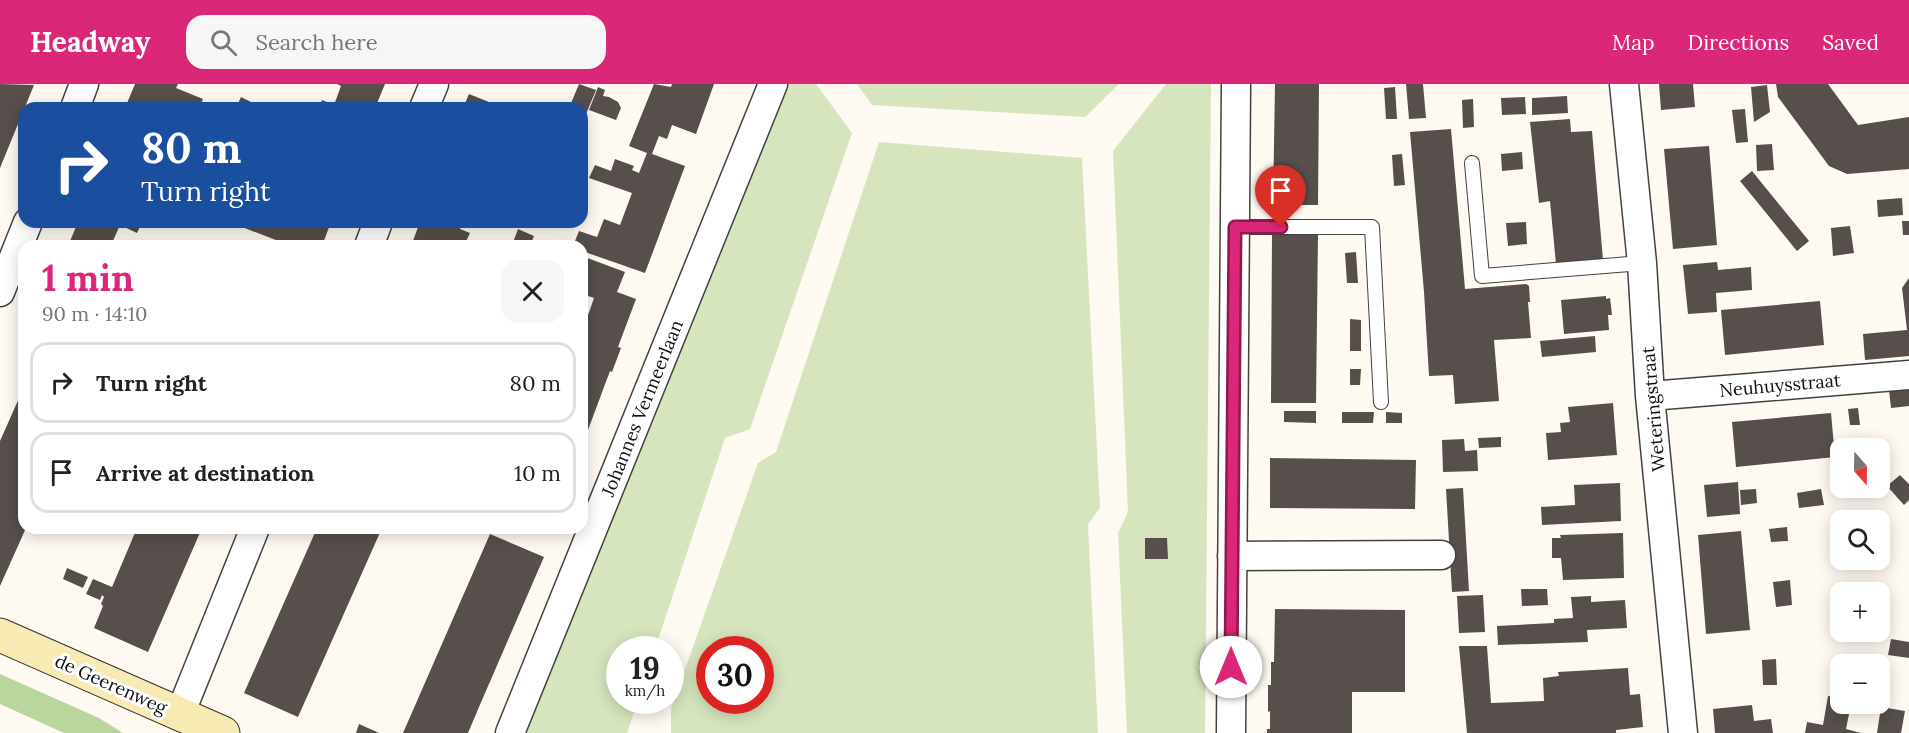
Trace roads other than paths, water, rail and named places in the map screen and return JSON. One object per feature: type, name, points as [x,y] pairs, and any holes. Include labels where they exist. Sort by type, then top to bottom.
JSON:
[{"type":"main road","name":"de Geerenweg","points":[[0,635],[223,733]]},
{"type":"street","points":[[77,102],[84,84]]},
{"type":"street","points":[[426,102],[434,84]]},
{"type":"street","name":"Johannes Vermeerlaan","points":[[510,733],[773,84]]},
{"type":"street","points":[[1231,733],[1236,84]]},
{"type":"street","name":"Weteringstraat","points":[[1624,84],[1642,263],[1650,396],[1683,733]]},
{"type":"street","points":[[0,292],[18,247]]},
{"type":"street","name":"Neuhuysstraat","points":[[1650,396],[1909,375]]},
{"type":"street","points":[[180,714],[253,534]]},
{"type":"street","points":[[1232,556],[1441,555]]},
{"type":"lane","points":[[1472,163],[1482,276],[1642,263]]},
{"type":"lane","points":[[1235,227],[1372,227],[1381,402]]}]
